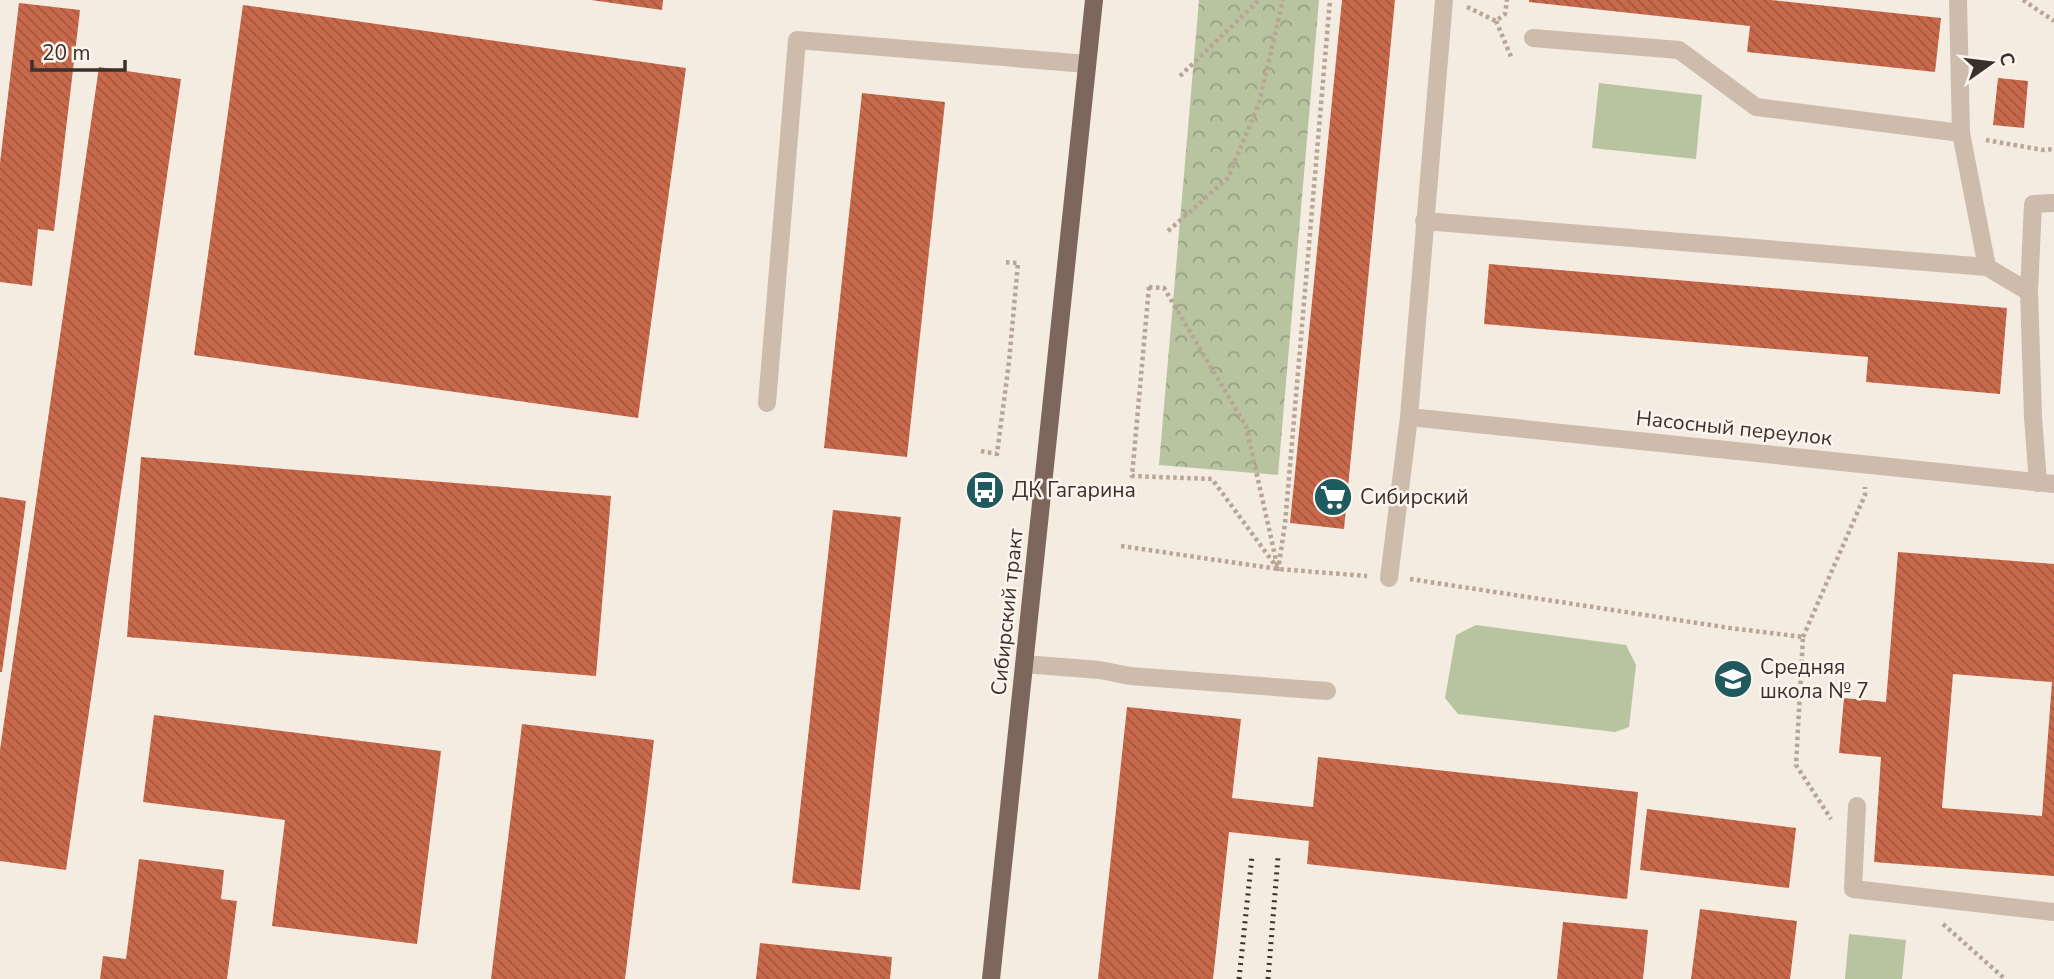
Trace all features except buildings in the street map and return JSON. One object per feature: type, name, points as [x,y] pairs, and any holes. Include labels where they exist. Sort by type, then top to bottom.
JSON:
[{"type":"main road","name":"Сибирский тракт","points":[[990,979],[1094,0]]},
{"type":"street","points":[[1389,578],[1409,417],[1444,0]]},
{"type":"street","points":[[1958,0],[1961,132],[1987,267]]},
{"type":"street","points":[[1533,38],[1679,50],[1756,107],[1961,132]]},
{"type":"street","points":[[767,403],[797,40],[1087,64]]},
{"type":"street","points":[[2046,483],[2033,417],[2029,292],[2033,204],[2054,203]]},
{"type":"street","points":[[1424,220],[1987,267],[2029,292]]},
{"type":"street","name":"Насосный переулок","points":[[1409,417],[2046,483]]},
{"type":"street","points":[[1024,664],[1100,670],[1130,676],[1327,691]]},
{"type":"street","points":[[1857,806],[1853,889],[2054,912]]},
{"type":"path","points":[[1180,76],[1259,0]]},
{"type":"path","points":[[1168,231],[1228,178],[1259,103],[1283,0]]},
{"type":"path","points":[[1279,569],[1330,0]]},
{"type":"path","points":[[1496,21],[1505,14],[1507,0]]},
{"type":"path","points":[[2023,0],[2054,21]]},
{"type":"path","points":[[1464,5],[1496,21],[1512,59]]},
{"type":"path","points":[[1961,132],[1993,142],[2043,150],[2054,149]]},
{"type":"path","points":[[981,451],[997,454],[1010,362],[1018,263],[1003,262]]},
{"type":"path","points":[[1149,287],[1164,288],[1246,426],[1279,569],[1212,479],[1132,476],[1149,287]]},
{"type":"path","points":[[1833,822],[1796,765],[1804,637],[1866,495],[1866,465]]},
{"type":"path","points":[[1121,546],[1279,569],[1425,580],[1730,628],[1804,637]]},
{"type":"path","points":[[1943,923],[2005,979]]},
{"type":"green space","points":[[1199,0],[1319,0],[1278,475],[1159,465]]},
{"type":"green space","points":[[1599,83],[1702,95],[1696,159],[1592,148]]},
{"type":"green space","points":[[1476,625],[1626,645],[1636,665],[1629,727],[1615,732],[1458,714],[1445,698],[1456,635]]},
{"type":"green space","points":[[1849,934],[1906,940],[1902,979],[1845,979]]},
{"type":"railway","points":[[1239,979],[1252,856]]},
{"type":"railway","points":[[1268,979],[1278,857]]},
{"type":"place","name":"ДК Гагарина","points":[[985,490]]},
{"type":"place","name":"Сибирский","points":[[1333,497]]},
{"type":"place","name":"Средняя школа № 7","points":[[1733,679]]}]
